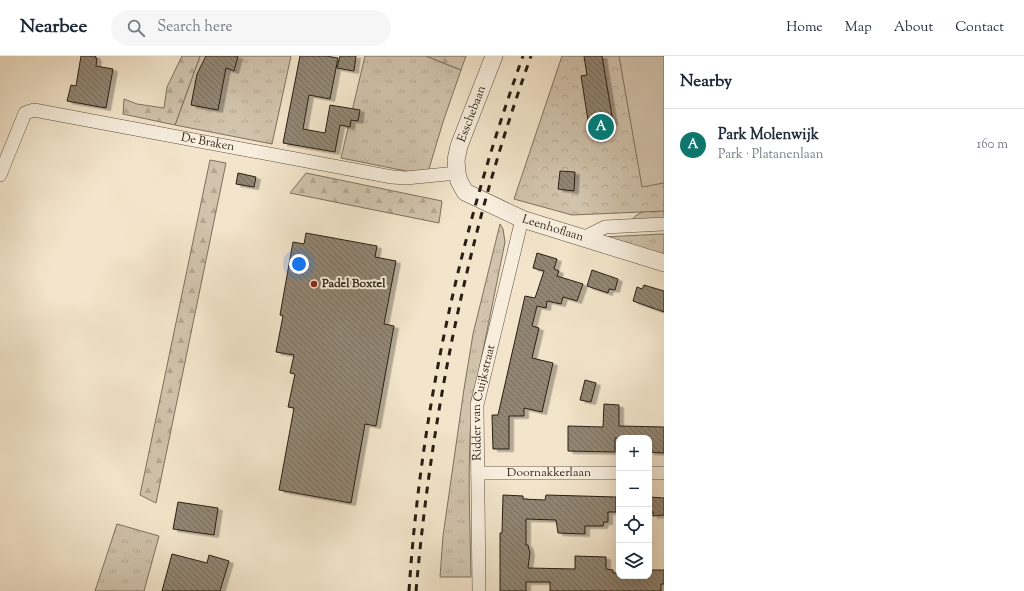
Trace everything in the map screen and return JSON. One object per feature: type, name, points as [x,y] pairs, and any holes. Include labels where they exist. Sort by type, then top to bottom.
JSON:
[{"type":"street","name":"Esschebaan","points":[[457,173],[456,160],[459,146],[494,56]]},
{"type":"street","name":"De Braken","points":[[0,175],[25,113],[34,110],[392,177],[406,178],[457,173]]},
{"type":"street","name":"Leenhoflaan","points":[[457,173],[459,181],[465,192],[522,219],[664,263]]},
{"type":"street","name":"Ridder van Cuijkstraat","points":[[479,591],[477,405],[522,219]]},
{"type":"street","points":[[583,238],[605,227],[664,224]]},
{"type":"street","name":"Doornakkerlaan","points":[[478,473],[616,473]]},
{"type":"street","points":[[652,473],[664,473]]},
{"type":"green space","points":[[182,56],[200,56],[175,125],[123,114],[124,99],[137,104],[164,108],[167,87]]},
{"type":"green space","points":[[200,56],[291,56],[272,144],[175,125]]},
{"type":"green space","points":[[365,56],[426,56],[461,70],[428,172],[421,174],[341,158]]},
{"type":"green space","points":[[426,56],[466,56],[461,70]]},
{"type":"green space","points":[[562,56],[664,56],[664,211],[572,215],[514,199]]},
{"type":"green space","points":[[619,56],[664,56],[664,183],[642,187]]},
{"type":"green space","points":[[210,160],[226,163],[156,503],[140,495]]},
{"type":"green space","points":[[306,173],[442,201],[439,223],[290,193]]},
{"type":"green space","points":[[664,208],[664,220],[632,220],[642,212]]},
{"type":"green space","points":[[500,224],[503,229],[505,242],[472,405],[470,427],[469,470],[471,577],[440,577],[443,536],[473,334]]},
{"type":"green space","points":[[664,234],[664,258],[604,237]]},
{"type":"green space","points":[[117,524],[159,536],[144,591],[95,591]]},
{"type":"building","points":[[81,56],[96,56],[96,66],[113,69],[106,108],[67,101],[71,85],[76,86]]},
{"type":"building","points":[[206,56],[238,56],[234,71],[226,68],[218,110],[191,105],[197,74]]},
{"type":"building","points":[[300,56],[326,56],[338,58],[330,99],[309,95],[303,129],[325,133],[330,105],[360,110],[358,121],[351,120],[350,127],[340,125],[335,152],[283,143]]},
{"type":"building","points":[[340,56],[356,56],[354,71],[337,68]]},
{"type":"building","points":[[584,56],[602,56],[613,122],[589,126],[581,76],[587,75]]},
{"type":"building","points":[[560,171],[575,172],[574,191],[558,189]]},
{"type":"building","points":[[238,173],[256,177],[254,187],[236,184]]},
{"type":"building","points":[[306,233],[377,246],[375,257],[396,261],[384,324],[394,326],[376,426],[365,424],[351,503],[279,490],[294,408],[288,407],[295,374],[290,373],[294,355],[276,352],[283,316],[280,315],[293,242],[304,244]]},
{"type":"building","points":[[537,253],[557,259],[554,269],[559,271],[557,276],[583,284],[577,301],[563,297],[561,304],[547,301],[546,308],[537,306],[532,326],[539,328],[532,358],[553,363],[542,412],[524,408],[524,416],[509,416],[509,449],[493,449],[492,415],[498,415],[525,296],[535,298],[544,271],[533,268]]},
{"type":"building","points":[[592,270],[618,279],[615,290],[609,289],[608,293],[587,286]]},
{"type":"building","points":[[644,285],[664,291],[664,312],[633,301],[637,287],[642,289]]},
{"type":"building","points":[[585,380],[596,383],[591,402],[580,400]]},
{"type":"building","points":[[604,404],[619,405],[619,426],[664,427],[664,453],[652,452],[652,435],[616,435],[615,452],[568,451],[568,426],[603,427]]},
{"type":"building","points":[[503,495],[523,496],[523,499],[545,500],[546,495],[616,497],[616,512],[608,512],[608,522],[604,522],[603,526],[585,526],[585,534],[558,533],[556,520],[526,519],[526,545],[528,545],[530,553],[528,568],[575,569],[575,556],[606,557],[606,569],[613,570],[613,573],[616,573],[616,579],[652,579],[652,570],[664,570],[664,584],[661,584],[661,591],[550,591],[550,582],[526,582],[526,591],[500,591],[500,533],[502,533]]},
{"type":"building","points":[[652,497],[664,498],[664,515],[653,516]]},
{"type":"building","points":[[178,502],[218,508],[214,535],[173,529]]},
{"type":"building","points":[[172,554],[207,563],[209,555],[229,561],[220,591],[162,591]]},
{"type":"railway","points":[[409,591],[423,455],[447,320],[481,187],[523,56]]},
{"type":"railway","points":[[416,591],[432,455],[456,320],[489,187],[531,56]]},
{"type":"place","name":"Park Molenwijk","points":[[601,127]]},
{"type":"place","name":"Padel Boxtel","points":[[314,284]]}]
